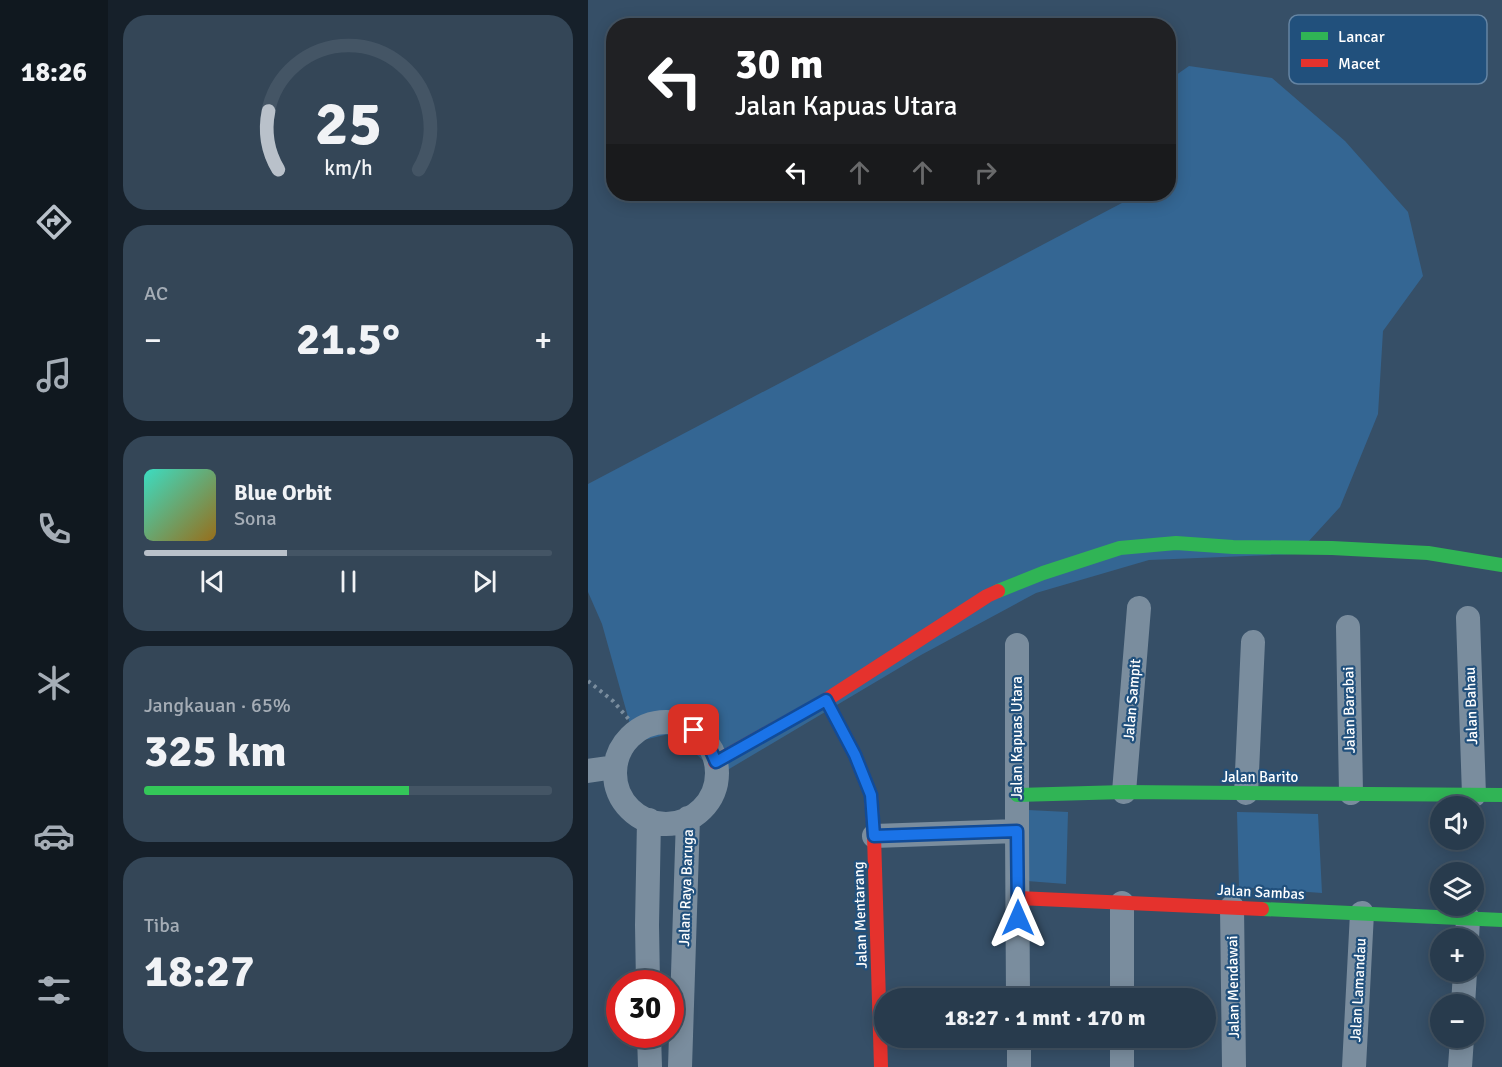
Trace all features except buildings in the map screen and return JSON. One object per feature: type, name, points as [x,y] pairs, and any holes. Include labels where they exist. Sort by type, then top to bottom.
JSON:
[{"type":"street","points":[[716,762],[826,700],[987,596],[1043,573],[1120,548],[1176,543],[1233,547],[1332,548],[1428,553],[1502,565]]},
{"type":"street","name":"Jalan Sampit","points":[[1124,792],[1139,608]]},
{"type":"street","name":"Jalan Bahau","points":[[1468,618],[1474,795]]},
{"type":"street","name":"Jalan Barabai","points":[[1348,627],[1350,794]]},
{"type":"street","points":[[1246,793],[1253,642]]},
{"type":"street","name":"Jalan Kapuas Utara","points":[[1017,645],[1018,988]]},
{"type":"street","name":"Jalan Mentarang","points":[[826,700],[855,755],[871,795],[881,1067]]},
{"type":"street","points":[[656,723],[675,723],[685,725],[708,744],[716,762],[716,784],[706,804],[698,812],[688,818],[669,823],[649,820],[639,816],[623,800],[615,779],[615,767],[625,742],[638,730],[656,723]]},
{"type":"street","points":[[588,771],[615,767]]},
{"type":"street","name":"Jalan Barito","points":[[1017,795],[1124,792],[1502,795]]},
{"type":"street","name":"Jalan Raya Baruga","points":[[680,1067],[688,818]]},
{"type":"street","points":[[648,970],[649,820]]},
{"type":"street","points":[[874,836],[1017,831]]},
{"type":"street","name":"Jalan Sambas","points":[[1018,897],[1362,913],[1467,928],[1502,920]]},
{"type":"street","points":[[1122,903],[1122,988]]},
{"type":"street","name":"Jalan Mendawai","points":[[1232,908],[1234,1067]]},
{"type":"street","name":"Jalan Lamandau","points":[[1354,1067],[1362,913]]},
{"type":"street","points":[[649,1048],[650,1067]]},
{"type":"street","points":[[1019,1048],[1019,1067]]},
{"type":"street","points":[[1122,1048],[1122,1067]]},
{"type":"street","points":[[1460,1067],[1461,1048]]},
{"type":"path","points":[[588,681],[613,701],[638,730]]},
{"type":"shaded area","points":[[1189,66],[1272,78],[1345,141],[1408,212],[1423,276],[1383,331],[1378,414],[1340,507],[1297,554],[1149,560],[1036,593],[921,655],[719,775],[673,733],[635,742],[602,624],[588,592],[588,484],[1126,201],[1176,201],[1176,75]]},
{"type":"shaded area","points":[[1028,810],[1068,812],[1066,884],[1027,881]]},
{"type":"shaded area","points":[[1237,812],[1318,814],[1322,893],[1239,887]]},
{"type":"traffic: fast","points":[[998,591],[1043,573],[1120,548],[1176,543],[1428,553],[1502,565]]},
{"type":"traffic: fast","points":[[1017,795],[1124,792],[1502,795]]},
{"type":"traffic: fast","points":[[1262,909],[1502,920]]},
{"type":"traffic: jam","points":[[715,762],[826,700],[998,591]]},
{"type":"traffic: jam","points":[[826,700],[855,755],[871,795],[881,1067]]},
{"type":"traffic: jam","points":[[1018,898],[1262,909]]},
{"type":"route","points":[[694,730],[708,744],[716,762],[826,700],[855,755],[871,795],[874,836],[1017,831],[1018,918]]}]
